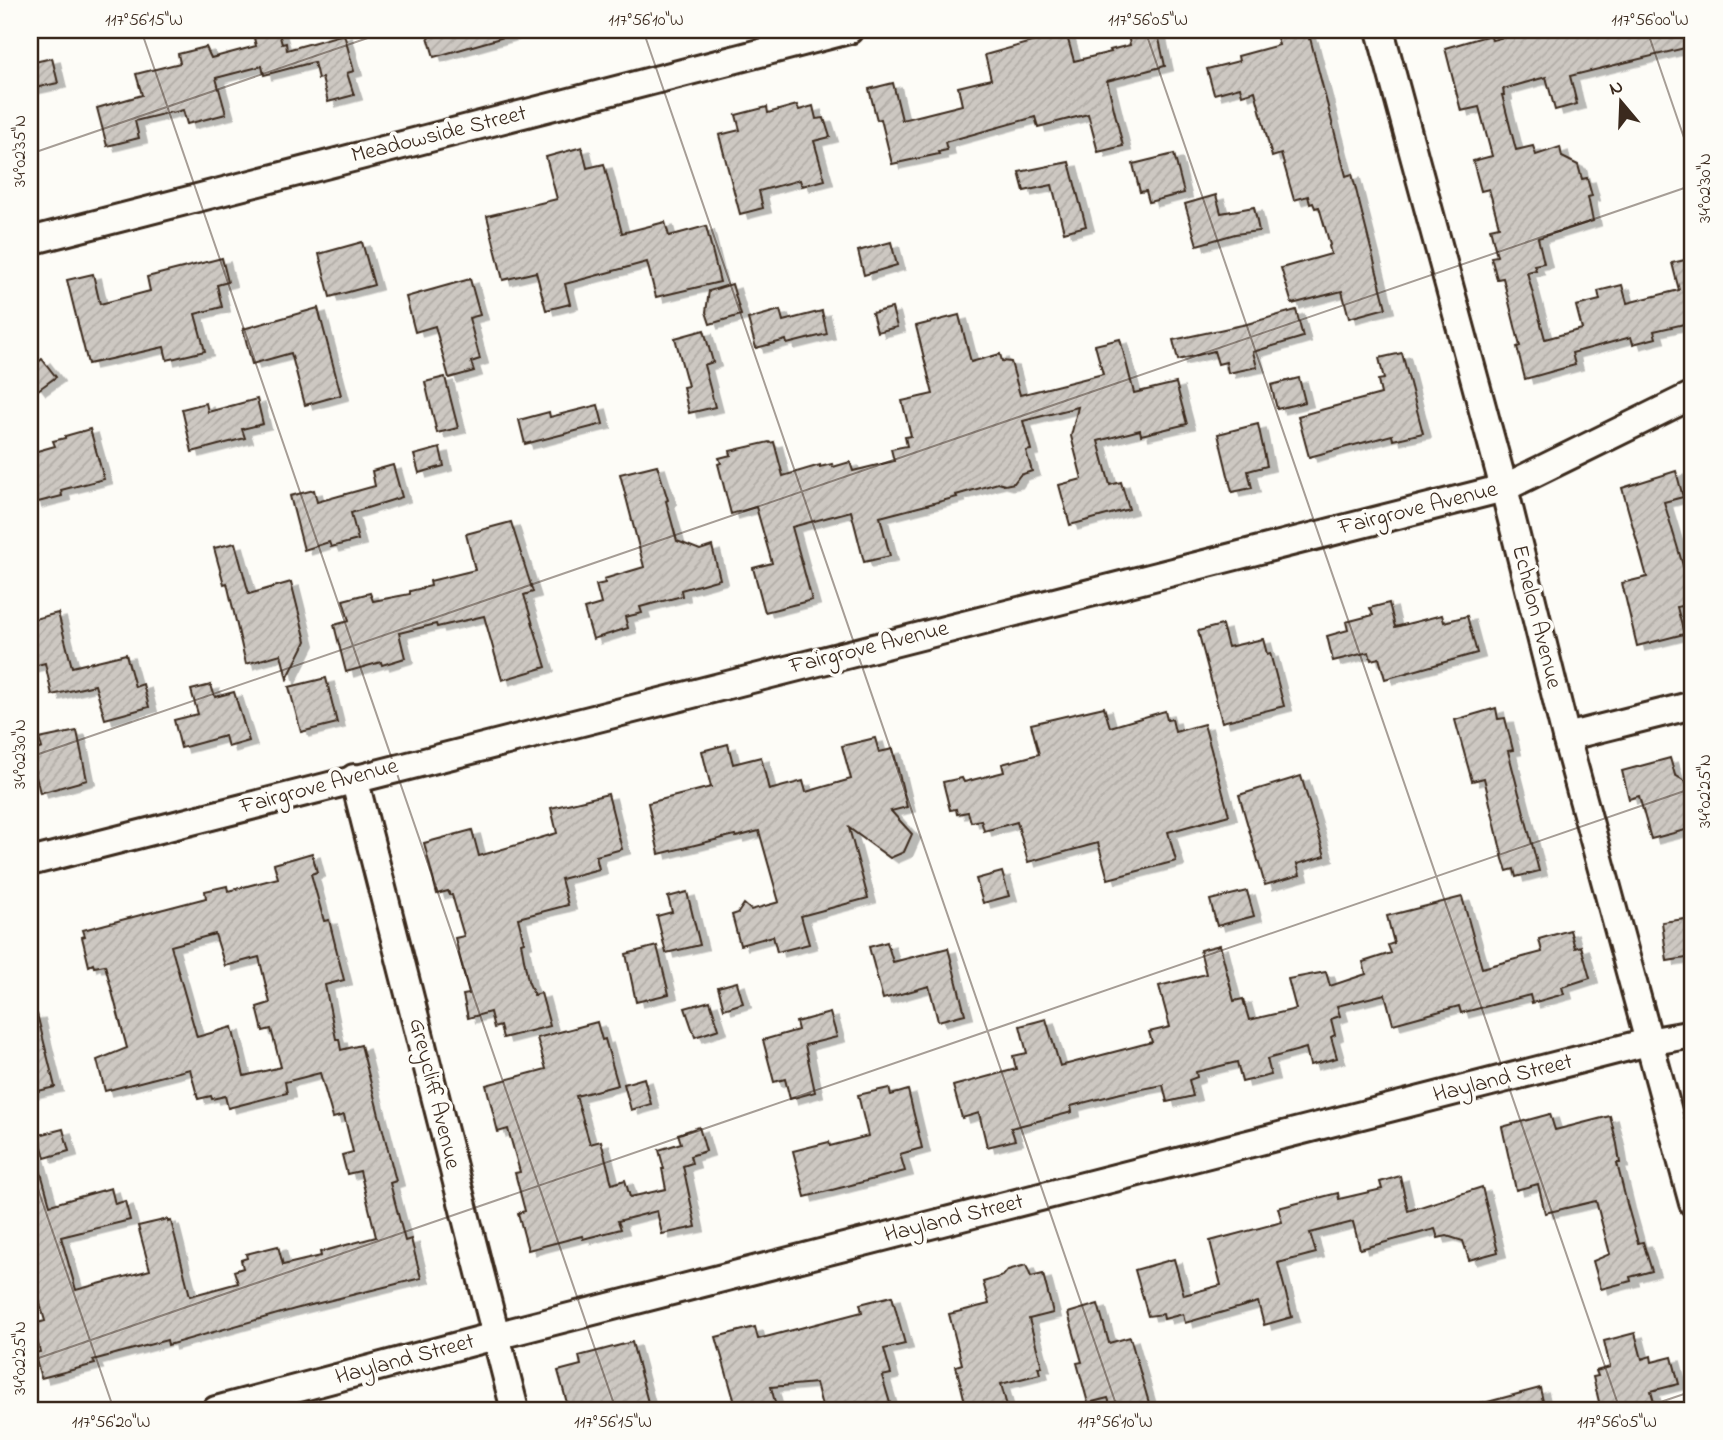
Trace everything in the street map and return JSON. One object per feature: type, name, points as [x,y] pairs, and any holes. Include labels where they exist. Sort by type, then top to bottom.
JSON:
[{"type":"street","name":"Meadowside Street","points":[[30,240],[849,30]]},
{"type":"street","name":"Echelon Avenue","points":[[1380,30],[1504,488],[1566,737],[1693,1203]]},
{"type":"street","name":"Fairgrove Avenue","points":[[30,862],[1504,488],[1693,395]]},
{"type":"street","points":[[1566,737],[1693,705]]},
{"type":"street","name":"Greycliff Avenue","points":[[355,778],[514,1410]]},
{"type":"street","name":"Hayland Street","points":[[216,1410],[495,1336],[1648,1042],[1693,1034]]},
{"type":"building","points":[[252,30],[278,30],[287,50],[344,34],[354,71],[347,73],[354,95],[328,102],[322,78],[318,79],[314,62],[264,75],[262,66],[216,78],[226,114],[187,124],[183,110],[135,121],[139,138],[107,146],[97,108],[142,95],[136,74],[180,63],[178,54],[206,47],[211,58],[256,46]]},
{"type":"building","points":[[426,30],[510,30],[511,35],[434,57]]},
{"type":"building","points":[[1127,30],[1157,30],[1165,66],[1107,81],[1123,146],[1098,152],[1088,114],[1038,127],[1035,117],[945,142],[947,150],[938,152],[939,154],[892,164],[881,119],[877,120],[869,89],[893,83],[902,120],[962,105],[958,87],[991,79],[985,55],[1056,35],[1057,39],[1067,36],[1074,61],[1130,45]]},
{"type":"building","points":[[1275,30],[1306,30],[1310,38],[1346,176],[1352,174],[1386,308],[1349,318],[1342,291],[1292,304],[1281,268],[1331,254],[1319,207],[1315,208],[1313,203],[1310,204],[1308,196],[1294,200],[1281,154],[1272,157],[1255,91],[1242,95],[1240,87],[1214,94],[1207,69],[1239,61],[1238,56],[1279,45]]},
{"type":"building","points":[[1531,30],[1693,30],[1693,46],[1570,76],[1577,104],[1555,110],[1546,77],[1503,89],[1502,95],[1516,150],[1533,146],[1536,155],[1560,147],[1562,157],[1578,165],[1582,179],[1587,178],[1592,196],[1588,197],[1593,221],[1538,238],[1544,263],[1534,265],[1536,270],[1527,272],[1545,339],[1582,329],[1576,306],[1600,300],[1598,291],[1622,285],[1627,303],[1679,290],[1672,263],[1693,258],[1693,322],[1654,331],[1656,338],[1633,344],[1631,337],[1572,353],[1575,365],[1525,379],[1517,347],[1520,346],[1503,278],[1497,279],[1491,257],[1497,256],[1490,228],[1499,226],[1489,189],[1481,191],[1473,161],[1492,156],[1479,107],[1461,111],[1445,48],[1490,35],[1492,40]]},
{"type":"building","points":[[52,58],[58,83],[30,89],[30,63]]},
{"type":"building","points":[[797,105],[799,110],[813,106],[816,119],[824,118],[830,137],[814,141],[825,180],[802,186],[800,180],[759,191],[763,208],[740,214],[719,135],[740,130],[736,115],[767,107],[768,113]]},
{"type":"building","points":[[582,147],[587,168],[604,164],[622,233],[665,222],[669,236],[706,226],[720,282],[656,297],[647,262],[565,284],[570,304],[546,310],[536,272],[503,280],[487,216],[557,199],[546,157]]},
{"type":"building","points":[[1174,154],[1184,193],[1149,202],[1146,191],[1140,192],[1133,164]]},
{"type":"building","points":[[1069,162],[1086,226],[1064,232],[1052,185],[1024,191],[1019,172]]},
{"type":"building","points":[[1216,195],[1221,213],[1254,207],[1259,231],[1235,234],[1197,245],[1185,204]]},
{"type":"building","points":[[362,242],[374,285],[330,297],[319,254]]},
{"type":"building","points":[[891,242],[897,265],[864,275],[858,251]]},
{"type":"building","points":[[222,258],[228,282],[217,285],[222,307],[195,314],[205,351],[167,360],[164,347],[88,364],[67,280],[93,274],[100,304],[150,291],[147,277]]},
{"type":"building","points":[[470,279],[480,315],[469,318],[480,359],[471,362],[474,371],[449,378],[435,326],[415,332],[406,297]]},
{"type":"building","points":[[732,284],[741,315],[710,324],[706,312],[709,291]]},
{"type":"building","points":[[318,308],[341,395],[305,405],[291,353],[252,364],[243,329]]},
{"type":"building","points":[[892,308],[897,327],[877,332],[872,313]]},
{"type":"building","points":[[780,310],[783,321],[822,311],[827,334],[756,348],[748,319]]},
{"type":"building","points":[[1296,310],[1303,337],[1253,352],[1257,367],[1228,373],[1226,362],[1218,364],[1214,351],[1178,360],[1173,340]]},
{"type":"building","points":[[959,315],[971,362],[1000,354],[1002,361],[1011,362],[1020,395],[1103,374],[1095,345],[1120,339],[1134,393],[1176,383],[1187,424],[1141,435],[1140,430],[1098,441],[1110,485],[1121,482],[1129,509],[1070,525],[1059,485],[1082,479],[1071,436],[1078,407],[1023,421],[1031,450],[1026,451],[1032,471],[1020,475],[1014,483],[998,483],[956,495],[957,497],[880,517],[890,556],[864,562],[851,511],[792,527],[812,600],[765,612],[753,568],[772,563],[756,507],[731,514],[718,464],[721,463],[719,458],[731,455],[730,451],[774,442],[783,476],[820,465],[832,464],[833,467],[850,462],[853,471],[894,461],[891,449],[907,446],[905,437],[911,436],[902,401],[933,394],[916,326]]},
{"type":"building","points":[[704,330],[713,362],[704,365],[715,407],[689,413],[683,387],[688,386],[675,338]]},
{"type":"building","points":[[1402,353],[1423,433],[1393,440],[1392,435],[1309,457],[1298,416],[1381,394],[1378,380],[1384,379],[1379,358]]},
{"type":"building","points":[[42,359],[56,377],[38,390],[30,380],[30,369]]},
{"type":"building","points":[[445,377],[458,428],[437,433],[425,382]]},
{"type":"building","points":[[1299,378],[1305,402],[1277,409],[1271,385]]},
{"type":"building","points":[[257,399],[263,424],[242,429],[245,438],[192,452],[182,409],[206,403],[208,412]]},
{"type":"building","points":[[598,405],[603,424],[525,444],[519,420],[549,412],[550,417]]},
{"type":"building","points":[[1258,424],[1267,466],[1248,471],[1252,488],[1232,492],[1218,434]]},
{"type":"building","points":[[90,429],[104,479],[61,490],[62,496],[34,503],[30,486],[30,453],[55,446],[53,441],[65,436]]},
{"type":"building","points":[[440,448],[444,466],[419,473],[414,455]]},
{"type":"building","points":[[393,465],[402,497],[351,513],[358,540],[331,547],[329,542],[304,550],[290,496],[314,490],[317,502],[375,486],[372,471]]},
{"type":"building","points":[[657,465],[677,541],[700,550],[712,546],[720,579],[681,590],[682,596],[640,607],[642,613],[625,617],[628,628],[593,639],[584,609],[601,604],[596,585],[605,583],[604,579],[644,567],[620,474]]},
{"type":"building","points":[[1676,471],[1683,497],[1664,502],[1684,569],[1693,566],[1693,603],[1677,607],[1684,634],[1637,646],[1622,583],[1647,577],[1622,488]]},
{"type":"building","points":[[511,522],[533,592],[524,595],[546,667],[502,680],[484,616],[399,633],[405,658],[346,672],[334,625],[349,621],[343,600],[370,593],[373,601],[410,594],[410,591],[431,586],[430,581],[475,570],[466,534]]},
{"type":"building","points":[[235,543],[249,594],[291,582],[306,641],[287,679],[281,654],[246,664],[227,583],[224,584],[214,548]]},
{"type":"building","points":[[1389,603],[1395,627],[1442,615],[1444,622],[1467,616],[1477,653],[1385,679],[1379,658],[1371,660],[1369,652],[1333,661],[1327,636],[1348,630],[1346,622],[1373,615],[1370,608]]},
{"type":"building","points":[[58,613],[72,667],[126,654],[135,687],[143,684],[149,707],[105,719],[95,685],[52,695],[45,663],[30,667],[30,620]]},
{"type":"building","points":[[1222,625],[1228,647],[1263,639],[1267,654],[1270,653],[1284,706],[1222,722],[1198,631]]},
{"type":"building","points":[[326,678],[337,723],[301,732],[289,687]]},
{"type":"building","points":[[211,685],[215,697],[234,692],[249,741],[228,747],[225,736],[181,748],[174,720],[198,714],[191,690]]},
{"type":"building","points":[[1104,707],[1110,727],[1165,711],[1167,720],[1172,719],[1175,732],[1204,724],[1229,815],[1168,832],[1176,861],[1108,879],[1098,843],[1028,862],[1017,822],[984,831],[981,820],[971,822],[968,812],[957,814],[956,809],[950,810],[943,782],[962,778],[964,782],[1004,772],[1002,764],[1039,754],[1031,724]]},
{"type":"building","points":[[1496,708],[1498,719],[1505,718],[1513,750],[1508,751],[1539,871],[1516,877],[1514,869],[1507,871],[1503,859],[1484,778],[1472,781],[1455,720]]},
{"type":"building","points":[[77,731],[87,780],[40,793],[30,752],[42,748],[39,739]]},
{"type":"building","points":[[875,738],[879,752],[893,749],[907,807],[891,811],[912,834],[904,852],[890,858],[849,828],[868,898],[801,916],[809,944],[777,952],[773,936],[740,945],[732,915],[738,913],[744,904],[751,910],[779,902],[759,831],[659,854],[648,803],[711,787],[702,751],[728,744],[733,764],[761,757],[769,790],[803,781],[806,792],[851,779],[842,746]]},
{"type":"building","points":[[1670,758],[1675,775],[1688,783],[1693,802],[1693,828],[1651,839],[1639,796],[1629,799],[1622,771]]},
{"type":"building","points":[[1301,776],[1325,856],[1297,864],[1300,875],[1265,885],[1239,795]]},
{"type":"building","points":[[608,794],[622,849],[596,856],[599,869],[561,879],[568,905],[518,918],[524,942],[521,943],[528,981],[534,995],[541,993],[550,1026],[503,1038],[500,1026],[494,1028],[490,1012],[468,1018],[463,995],[469,994],[455,938],[464,936],[452,895],[448,891],[437,894],[424,843],[472,830],[479,856],[557,833],[551,808]]},
{"type":"building","points":[[312,853],[317,872],[311,874],[324,921],[329,920],[344,980],[325,985],[336,1039],[339,1039],[341,1050],[361,1045],[396,1181],[390,1183],[405,1241],[411,1239],[421,1278],[295,1309],[168,1345],[167,1340],[93,1360],[95,1364],[41,1378],[34,1353],[40,1352],[33,1324],[45,1321],[30,1268],[30,1156],[36,1155],[50,1205],[111,1188],[115,1204],[125,1201],[130,1220],[61,1237],[76,1290],[150,1270],[138,1226],[168,1219],[168,1222],[171,1221],[190,1296],[238,1283],[234,1271],[243,1268],[241,1260],[247,1258],[246,1254],[278,1246],[283,1265],[321,1256],[320,1252],[376,1237],[360,1171],[347,1174],[342,1155],[353,1152],[344,1115],[333,1118],[320,1073],[285,1082],[287,1093],[228,1108],[225,1096],[198,1099],[190,1069],[105,1091],[97,1060],[127,1048],[105,965],[89,966],[82,937],[85,936],[83,930],[206,898],[205,891],[227,886],[228,891],[278,878],[274,864]],"holes":[[[215,934],[225,966],[259,957],[270,1003],[257,1007],[263,1031],[271,1029],[281,1067],[244,1076],[232,1027],[197,1037],[171,946]]]},
{"type":"building","points":[[1002,872],[1009,896],[983,903],[976,879]]},
{"type":"building","points":[[1247,891],[1254,916],[1217,926],[1210,900]]},
{"type":"building","points":[[687,892],[700,945],[666,953],[657,916],[672,912],[668,897]]},
{"type":"building","points":[[1462,897],[1482,968],[1542,952],[1539,939],[1570,930],[1575,948],[1581,946],[1590,978],[1562,987],[1564,994],[1532,1003],[1530,995],[1461,1013],[1459,1006],[1393,1024],[1385,994],[1337,1006],[1340,1016],[1331,1019],[1335,1035],[1331,1037],[1337,1058],[1310,1065],[1306,1048],[1267,1059],[1271,1075],[1242,1082],[1237,1062],[1196,1072],[1197,1077],[1189,1080],[1193,1096],[1167,1102],[1163,1085],[1121,1093],[1071,1106],[1072,1112],[1011,1128],[1015,1140],[987,1147],[979,1113],[962,1118],[953,1086],[1016,1069],[1013,1056],[1027,1053],[1020,1026],[1046,1019],[1060,1066],[1152,1042],[1149,1032],[1170,1027],[1159,986],[1206,974],[1200,950],[1220,945],[1234,1001],[1243,999],[1249,1020],[1296,1009],[1288,979],[1326,972],[1330,986],[1366,974],[1363,962],[1391,953],[1388,945],[1394,943],[1387,916]]},
{"type":"building","points":[[1693,918],[1693,957],[1667,961],[1662,922]]},
{"type":"building","points":[[887,942],[893,962],[948,948],[965,1014],[938,1021],[929,986],[883,999],[869,947]]},
{"type":"building","points":[[657,946],[669,994],[636,1002],[626,954]]},
{"type":"building","points":[[737,982],[743,1003],[724,1009],[718,987]]},
{"type":"building","points":[[710,1001],[719,1029],[695,1037],[685,1008]]},
{"type":"building","points":[[830,1013],[837,1037],[805,1045],[815,1092],[790,1099],[785,1079],[774,1082],[763,1040],[798,1030],[796,1022]]},
{"type":"building","points":[[37,1014],[55,1087],[30,1093],[30,1015]]},
{"type":"building","points":[[597,1022],[602,1040],[605,1039],[618,1085],[576,1096],[590,1144],[601,1141],[612,1184],[625,1180],[630,1197],[666,1189],[659,1150],[681,1143],[678,1134],[699,1127],[706,1151],[690,1156],[692,1163],[683,1166],[696,1227],[662,1234],[657,1211],[618,1221],[621,1229],[528,1250],[518,1213],[525,1211],[515,1173],[520,1172],[508,1129],[498,1132],[486,1085],[546,1069],[537,1038]]},
{"type":"building","points":[[644,1078],[651,1104],[631,1110],[624,1084]]},
{"type":"building","points":[[889,1088],[891,1095],[908,1090],[922,1148],[900,1154],[905,1171],[805,1197],[793,1151],[829,1142],[830,1146],[868,1136],[858,1095]]},
{"type":"building","points":[[1550,1114],[1555,1130],[1610,1116],[1627,1204],[1638,1243],[1643,1242],[1652,1271],[1630,1277],[1631,1281],[1601,1289],[1593,1261],[1610,1254],[1596,1201],[1545,1213],[1538,1184],[1516,1190],[1502,1127]]},
{"type":"building","points":[[63,1129],[69,1151],[45,1158],[39,1135]]},
{"type":"building","points":[[1400,1176],[1408,1211],[1482,1187],[1498,1252],[1469,1260],[1463,1241],[1447,1236],[1438,1238],[1435,1229],[1360,1249],[1353,1222],[1310,1233],[1316,1253],[1278,1263],[1292,1317],[1264,1325],[1258,1302],[1185,1323],[1183,1314],[1164,1319],[1163,1314],[1148,1316],[1135,1270],[1174,1259],[1184,1295],[1221,1285],[1210,1241],[1282,1222],[1278,1208],[1338,1193],[1339,1199],[1382,1189],[1380,1182]]},
{"type":"building","points":[[1026,1265],[1031,1277],[1043,1274],[1053,1313],[1029,1319],[1042,1367],[1038,1367],[1040,1374],[1001,1384],[1008,1410],[967,1410],[956,1366],[962,1364],[949,1314],[989,1304],[983,1282]]},
{"type":"building","points":[[892,1296],[905,1344],[884,1349],[891,1374],[882,1376],[892,1410],[823,1410],[816,1383],[771,1387],[777,1410],[737,1410],[716,1337],[755,1327],[758,1339],[862,1312],[860,1304]]},
{"type":"building","points":[[1098,1304],[1109,1343],[1130,1337],[1151,1410],[1119,1410],[1116,1402],[1110,1404],[1108,1398],[1088,1403],[1077,1363],[1082,1362],[1068,1313]]},
{"type":"building","points":[[1635,1333],[1642,1359],[1651,1356],[1652,1362],[1672,1357],[1679,1384],[1651,1391],[1656,1410],[1601,1410],[1593,1377],[1598,1376],[1596,1371],[1610,1367],[1604,1341]]},
{"type":"building","points":[[632,1342],[650,1410],[569,1410],[558,1371],[581,1365],[579,1356]]},
{"type":"building","points":[[1540,1388],[1545,1410],[1481,1410],[1480,1404]]}]
